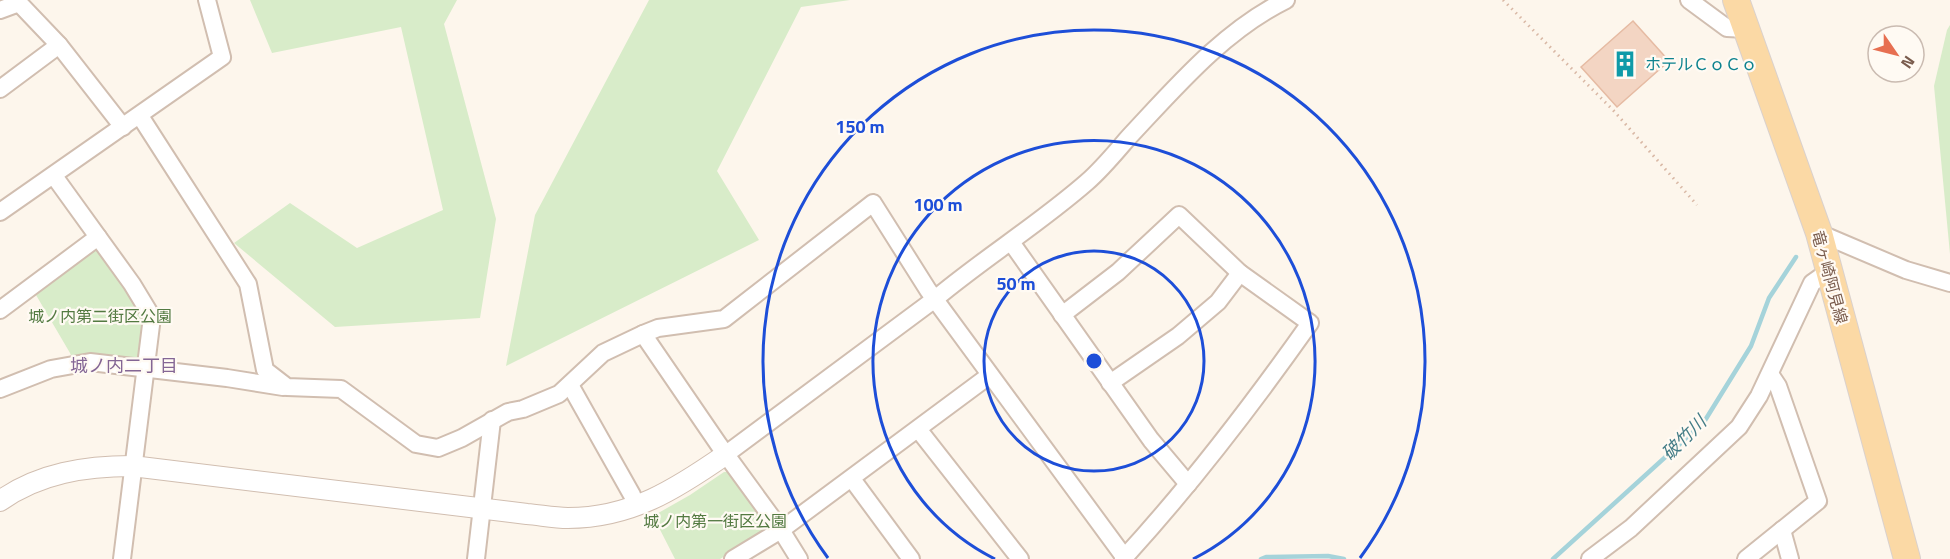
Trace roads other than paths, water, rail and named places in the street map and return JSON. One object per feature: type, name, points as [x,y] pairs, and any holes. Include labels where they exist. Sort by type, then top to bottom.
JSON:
[{"type":"main road","name":"竜ヶ崎阿見線","points":[[1736,0],[1819,233],[1907,559]]},
{"type":"street","points":[[0,212],[222,57],[207,0]]},
{"type":"street","points":[[0,501],[40,480],[70,471],[96,467],[132,466],[567,518],[603,514],[636,506],[683,484],[725,455],[935,299],[966,273],[1011,242],[1089,180],[1196,65],[1266,10],[1286,0]]},
{"type":"street","points":[[1689,0],[1727,28],[1746,29]]},
{"type":"street","points":[[0,10],[19,3],[59,45],[123,127]]},
{"type":"street","points":[[0,89],[59,45]]},
{"type":"street","points":[[140,116],[248,284],[265,370],[287,387]]},
{"type":"street","points":[[54,176],[132,284],[152,317],[122,559]]},
{"type":"street","points":[[3,383],[51,369],[90,362],[287,387],[341,389],[404,437],[416,444],[438,448],[462,438],[508,412],[523,409],[559,394],[603,353],[643,334],[658,328],[724,319],[873,203],[935,299],[1124,558],[1188,484],[1263,390],[1310,323],[1240,273],[1179,215],[1118,272],[1062,315]]},
{"type":"street","points":[[1819,233],[1906,270],[1950,283]]},
{"type":"street","points":[[0,310],[98,237]]},
{"type":"street","points":[[1011,242],[1151,440],[1188,484]]},
{"type":"street","points":[[1590,559],[1631,528],[1738,427],[1759,396],[1812,283],[1829,271]]},
{"type":"street","points":[[1110,383],[1178,336],[1218,302],[1240,273]]},
{"type":"street","points":[[643,334],[799,559]]},
{"type":"street","points":[[1746,559],[1818,501],[1778,386],[1770,374]]},
{"type":"street","points":[[733,559],[781,530],[990,375]]},
{"type":"street","points":[[570,385],[636,506]]},
{"type":"street","points":[[476,559],[492,420]]},
{"type":"street","points":[[918,429],[1020,559]]},
{"type":"street","points":[[852,479],[911,559]]},
{"type":"street","points":[[1782,530],[1790,559]]},
{"type":"waterway","name":"破竹川","points":[[1553,559],[1704,422],[1751,346],[1769,298],[1796,257]]},
{"type":"waterway","name":"破竹川","points":[[1261,559],[1328,556],[1344,559]]},
{"type":"place","name":"ホテルＣｏＣｏ","points":[[1625,64]]},
{"type":"district","name":"城ノ内二丁目","points":[[124,366]]},
{"type":"park label","name":"城ノ内第二街区公園","points":[[100,316]]},
{"type":"park label","name":"城ノ内第一街区公園","points":[[715,521]]}]
